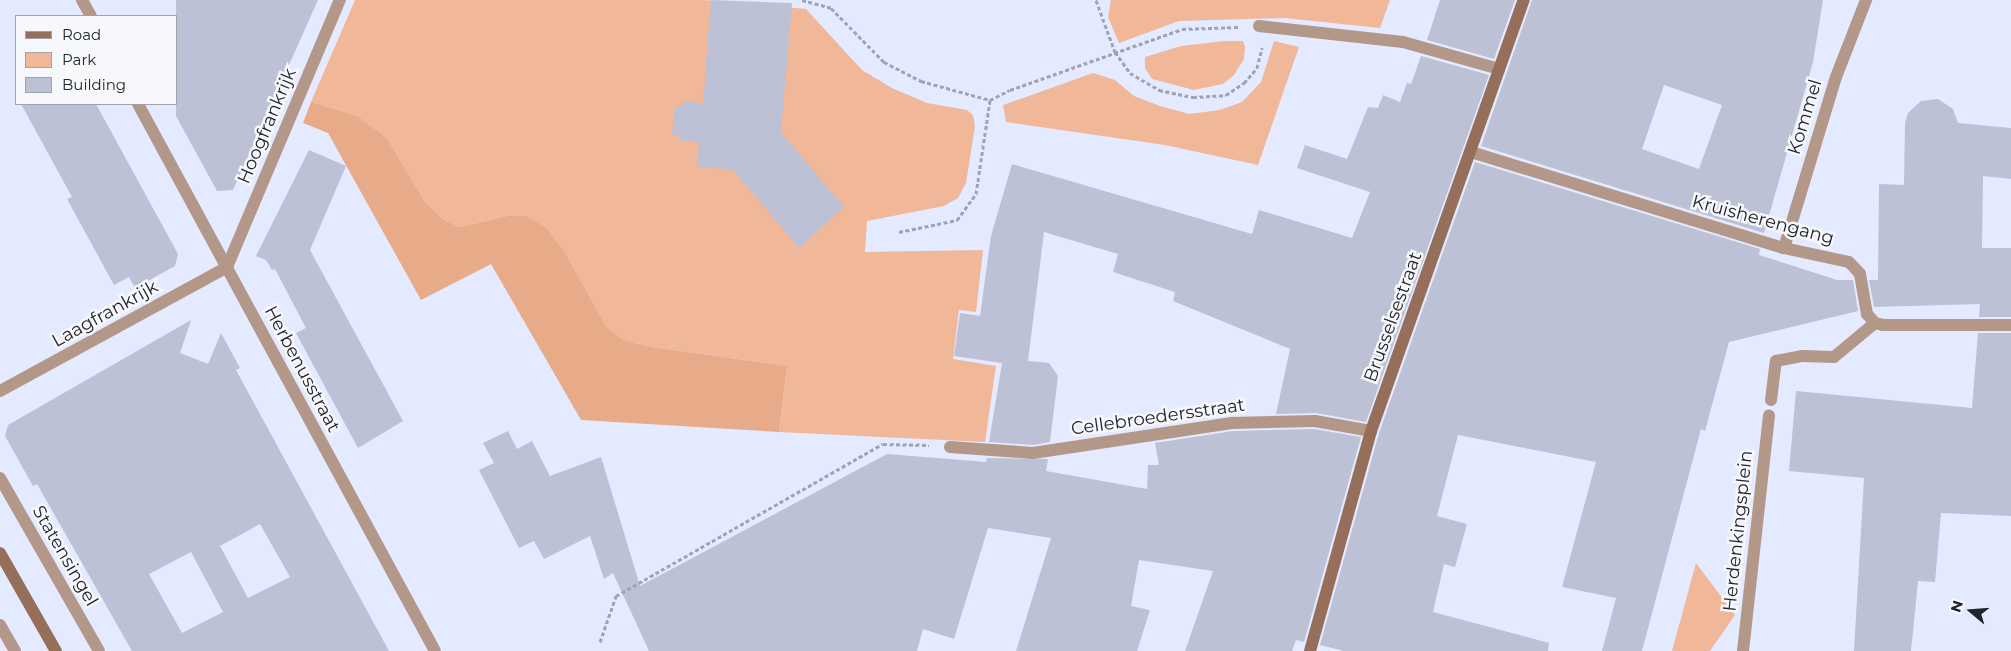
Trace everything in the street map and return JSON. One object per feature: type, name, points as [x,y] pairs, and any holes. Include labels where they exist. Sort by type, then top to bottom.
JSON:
[{"type":"street","points":[[82,0],[90,15]]},
{"type":"street","name":"Hoogfrankrijk","points":[[227,267],[340,0]]},
{"type":"street","name":"Brusselsestraat","points":[[1310,651],[1371,431],[1524,0]]},
{"type":"street","name":"Kommel","points":[[1784,248],[1836,77],[1866,0]]},
{"type":"street","points":[[1259,26],[1403,42],[1499,69]]},
{"type":"street","name":"Herbenusstraat","points":[[139,105],[435,651]]},
{"type":"street","name":"Kruisherengang","points":[[1471,152],[1784,248],[1849,262],[1860,274],[1867,314],[1875,323]]},
{"type":"street","name":"Laagfrankrijk","points":[[0,391],[227,267]]},
{"type":"street","points":[[1771,400],[1776,361],[1802,356],[1834,357],[1875,323],[2011,325]]},
{"type":"street","name":"Herdenkingsplein","points":[[1742,651],[1769,415]]},
{"type":"street","name":"Cellebroedersstraat","points":[[950,447],[1033,453],[1232,423],[1315,421],[1371,431]]},
{"type":"street","name":"Statensingel","points":[[0,478],[100,651]]},
{"type":"street","points":[[0,553],[56,651]]},
{"type":"street","points":[[0,625],[15,651]]},
{"type":"path","points":[[802,0],[831,8],[884,62],[921,81],[990,100],[1115,52],[1182,29],[1259,26],[1262,49],[1257,68],[1244,83],[1226,94],[1193,97],[1159,90],[1130,72],[1115,52],[1096,0]]},
{"type":"path","points":[[899,232],[957,220],[976,194],[990,100]]},
{"type":"path","points":[[600,642],[616,596],[883,444],[910,443]]},
{"type":"green space","points":[[355,0],[704,0],[806,9],[862,70],[892,88],[927,103],[967,110],[973,115],[975,126],[966,183],[958,198],[944,206],[867,221],[865,252],[983,250],[976,312],[959,310],[953,359],[996,366],[985,442],[779,432],[787,366],[652,347],[623,340],[606,326],[566,254],[507,216],[460,227],[444,220],[425,202],[387,138],[358,116],[311,102]]},
{"type":"green space","points":[[1111,0],[1390,0],[1380,28],[1285,18],[1179,21],[1119,43],[1108,17]]},
{"type":"green space","points":[[1243,41],[1245,47],[1244,59],[1234,75],[1223,84],[1194,90],[1152,79],[1145,68],[1145,57],[1181,46]]},
{"type":"green space","points":[[1274,41],[1299,47],[1258,165],[1165,145],[1006,122],[1003,105],[1093,73],[1115,80],[1134,96],[1160,106],[1189,114],[1220,110],[1242,102],[1261,82]]},
{"type":"green space","points":[[1696,563],[1735,615],[1710,651],[1672,651]]},
{"type":"shaded area","points":[[311,102],[358,116],[387,138],[425,202],[444,220],[460,227],[507,216],[526,216],[546,228],[566,254],[606,326],[623,340],[652,347],[787,366],[779,432],[581,420],[491,264],[421,300],[328,133],[303,123]]},
{"type":"building","points":[[176,0],[318,0],[233,190],[217,191],[176,116],[176,105],[178,105],[178,15],[176,15]]},
{"type":"building","points":[[711,0],[792,3],[781,132],[844,207],[799,248],[733,170],[697,166],[699,142],[680,141],[680,136],[672,135],[675,105],[683,105],[683,101],[703,103]]},
{"type":"building","points":[[1440,0],[1515,0],[1494,59],[1427,40]]},
{"type":"building","points":[[1532,0],[1823,0],[1813,62],[1764,233],[1481,146]],"holes":[[[1664,85],[1722,105],[1699,169],[1642,149]]]},
{"type":"building","points":[[1421,56],[1489,75],[1366,422],[1316,413],[1276,414],[1290,349],[1173,301],[1175,292],[1113,272],[1118,254],[1044,232],[1028,361],[1049,363],[1058,376],[1050,442],[1033,445],[989,442],[1002,363],[954,356],[960,313],[980,316],[991,236],[1012,164],[1252,234],[1259,210],[1352,238],[1370,192],[1297,168],[1305,145],[1347,159],[1368,107],[1378,108],[1383,95],[1400,102],[1407,83],[1411,84]]},
{"type":"building","points":[[1938,99],[1953,109],[1958,123],[2011,128],[2011,179],[1983,176],[1982,248],[2011,248],[2011,317],[1979,317],[1980,304],[1874,307],[1869,280],[1878,280],[1879,184],[1904,185],[1905,123],[1908,113],[1921,101]]},
{"type":"building","points":[[22,105],[97,105],[178,254],[175,266],[135,288],[129,277],[114,285],[67,199],[72,197]]},
{"type":"building","points":[[309,150],[346,166],[310,250],[403,421],[358,448],[296,333],[306,328],[275,269],[272,270],[266,260],[256,256]]},
{"type":"building","points":[[1475,162],[1760,249],[1759,255],[1837,280],[1853,280],[1858,311],[1729,342],[1705,431],[1701,429],[1642,651],[1602,651],[1616,598],[1562,587],[1596,462],[1458,435],[1437,516],[1467,524],[1455,567],[1444,564],[1433,612],[1549,643],[1548,651],[1344,651],[1320,645],[1379,433]]},
{"type":"building","points":[[191,320],[180,353],[208,364],[221,333],[240,368],[236,370],[389,651],[132,651],[37,484],[33,486],[5,436],[8,425]],"holes":[[[260,524],[290,577],[248,598],[220,546]],[[191,552],[223,612],[182,633],[149,574]]]},
{"type":"building","points":[[1978,333],[2011,333],[2011,516],[1941,513],[1935,582],[1918,581],[1911,651],[1854,651],[1864,478],[1789,471],[1796,391],[1972,408]]},
{"type":"building","points":[[1314,429],[1361,437],[1304,642],[1296,640],[1292,651],[1185,651],[1213,571],[1139,560],[1131,606],[1150,610],[1137,651],[1016,651],[1051,538],[988,528],[954,639],[923,629],[917,651],[649,651],[613,573],[604,579],[590,536],[544,559],[534,541],[519,548],[479,470],[494,463],[483,443],[508,431],[517,449],[532,441],[550,476],[601,457],[640,586],[887,454],[986,462],[987,458],[1048,459],[1046,471],[1147,489],[1148,465],[1159,465],[1155,443],[1233,431]]}]
